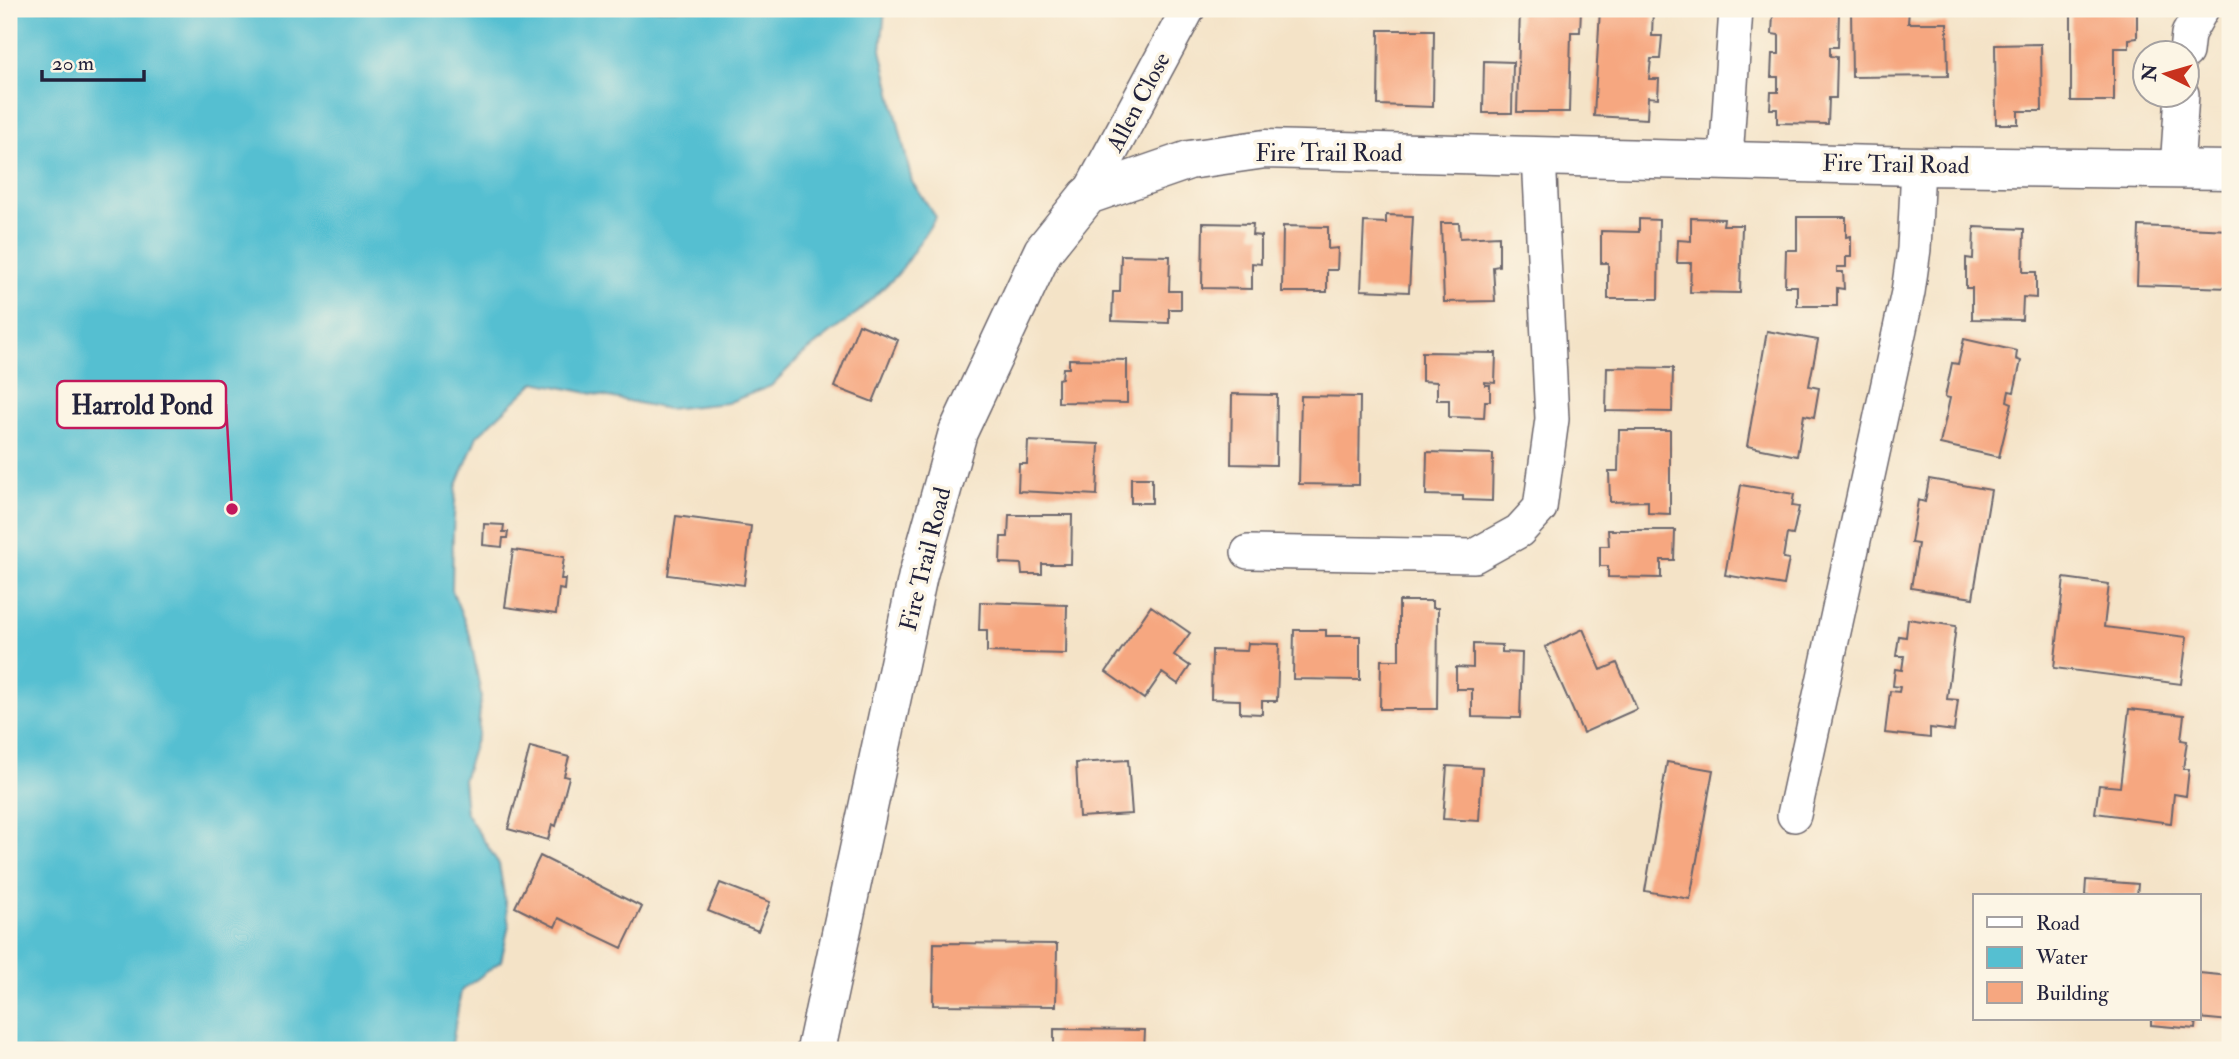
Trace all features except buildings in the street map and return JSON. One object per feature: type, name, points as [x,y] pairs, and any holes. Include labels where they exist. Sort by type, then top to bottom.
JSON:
[{"type":"street","name":"Allen Close","points":[[1088,195],[1188,9]]},
{"type":"street","points":[[1726,159],[1736,9]]},
{"type":"street","points":[[2188,38],[2202,9]]},
{"type":"street","points":[[2177,169],[2181,108]]},
{"type":"street","name":"Fire Trail Road","points":[[816,1050],[918,575],[958,432],[1043,251],[1088,195],[1189,160],[1265,149],[1918,166],[2230,170]]},
{"type":"street","points":[[1248,552],[1475,556],[1519,531],[1540,508],[1552,419],[1539,156]]},
{"type":"street","points":[[1794,815],[1909,292],[1918,166]]},
{"type":"water","points":[[9,9],[885,9],[881,50],[912,182],[936,217],[899,273],[858,312],[801,356],[771,386],[727,403],[667,409],[535,382],[477,436],[456,488],[453,531],[452,590],[470,635],[481,695],[478,733],[463,780],[466,813],[499,864],[509,925],[501,961],[461,991],[451,1050],[9,1050]]},
{"type":"place","name":"Harrold Pond","points":[[232,509]]}]
